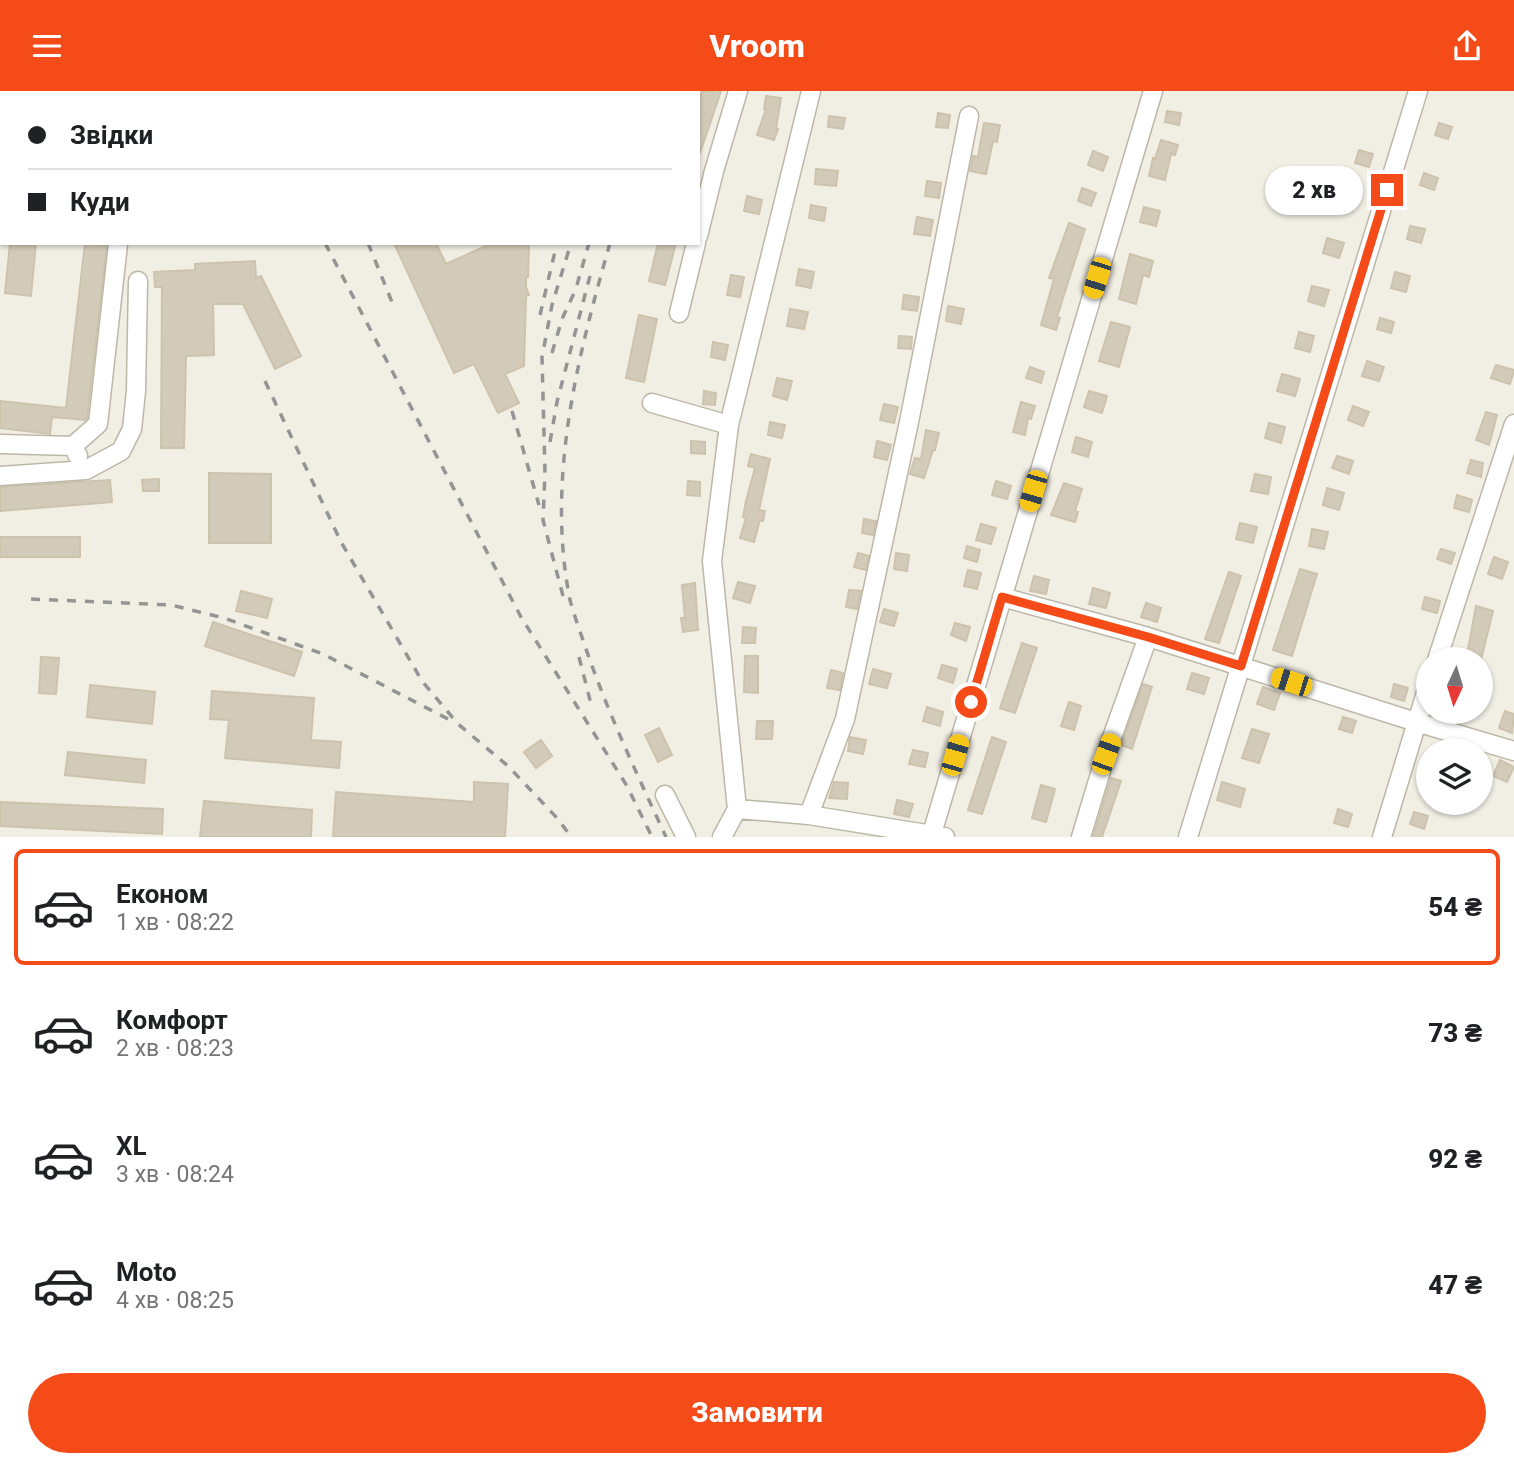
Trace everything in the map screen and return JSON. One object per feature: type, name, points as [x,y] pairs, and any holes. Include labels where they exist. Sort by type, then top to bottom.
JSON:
[{"type":"street","points":[[700,228],[738,91]]},
{"type":"street","points":[[722,837],[737,809],[712,561],[729,425],[811,91]]},
{"type":"street","points":[[737,809],[809,815],[936,836],[1002,597],[1153,91]]},
{"type":"street","points":[[1188,837],[1418,91]]},
{"type":"street","points":[[809,815],[845,719],[909,422],[969,116]]},
{"type":"street","points":[[0,444],[73,446],[99,424],[118,245]]},
{"type":"street","points":[[679,313],[696,245]]},
{"type":"street","points":[[0,476],[86,470],[121,451],[132,429],[136,391],[138,281]]},
{"type":"street","points":[[652,403],[729,425]]},
{"type":"street","points":[[1441,647],[1514,424]]},
{"type":"street","points":[[73,446],[86,470]]},
{"type":"street","points":[[1002,597],[1148,637],[1416,722],[1382,837]]},
{"type":"street","points":[[1081,837],[1106,754],[1148,637]]},
{"type":"street","points":[[1426,725],[1514,751]]},
{"type":"street","points":[[665,795],[686,837]]},
{"type":"building","points":[[702,91],[721,91],[700,153]]},
{"type":"building","points":[[766,96],[781,98],[778,129],[774,140],[757,135],[766,109]]},
{"type":"building","points":[[1167,111],[1181,113],[1179,125],[1165,122]]},
{"type":"building","points":[[938,113],[950,115],[948,128],[936,127]]},
{"type":"building","points":[[829,116],[845,118],[843,129],[828,127]]},
{"type":"building","points":[[984,123],[1000,125],[997,142],[993,141],[986,174],[970,171],[973,156],[978,157]]},
{"type":"building","points":[[1439,123],[1452,127],[1448,139],[1435,135]]},
{"type":"building","points":[[1161,140],[1178,145],[1175,155],[1171,154],[1165,180],[1149,176]]},
{"type":"building","points":[[1359,150],[1373,154],[1369,167],[1355,163]]},
{"type":"building","points":[[1093,151],[1108,157],[1103,171],[1088,165]]},
{"type":"building","points":[[816,169],[838,171],[836,186],[815,184]]},
{"type":"building","points":[[1424,173],[1438,178],[1434,190],[1420,185]]},
{"type":"building","points":[[927,181],[941,183],[939,198],[925,196]]},
{"type":"building","points":[[1082,188],[1096,193],[1091,206],[1078,201]]},
{"type":"building","points":[[1343,191],[1357,195],[1352,211],[1339,207]]},
{"type":"building","points":[[747,196],[762,200],[759,214],[744,211]]},
{"type":"building","points":[[811,205],[826,208],[824,221],[809,218]]},
{"type":"building","points":[[1144,207],[1160,211],[1156,226],[1140,222]]},
{"type":"building","points":[[917,217],[933,220],[930,236],[914,234]]},
{"type":"building","points":[[1069,223],[1085,229],[1057,317],[1060,318],[1056,330],[1041,325],[1054,279],[1049,278]]},
{"type":"building","points":[[1410,226],[1425,229],[1421,243],[1407,239]]},
{"type":"building","points":[[1327,238],[1344,243],[1339,258],[1323,253]]},
{"type":"building","points":[[10,245],[36,245],[31,296],[5,293]]},
{"type":"building","points":[[85,245],[107,245],[87,418],[52,417],[50,434],[0,428],[0,401],[66,408]]},
{"type":"building","points":[[395,245],[437,245],[446,264],[488,245],[529,245],[524,366],[505,374],[519,403],[498,413],[474,364],[454,373]]},
{"type":"building","points":[[658,245],[675,245],[665,285],[649,281]]},
{"type":"building","points":[[1130,254],[1153,261],[1149,277],[1143,275],[1136,304],[1119,299]]},
{"type":"building","points":[[255,261],[256,278],[261,276],[301,356],[275,369],[243,304],[213,304],[214,355],[186,356],[184,448],[161,448],[162,287],[155,287],[154,272],[195,270],[195,264]]},
{"type":"building","points":[[799,269],[814,272],[811,288],[796,285]]},
{"type":"building","points":[[1395,272],[1410,276],[1406,292],[1391,288]]},
{"type":"building","points":[[731,275],[744,277],[740,297],[727,295]]},
{"type":"building","points":[[1312,286],[1329,290],[1324,306],[1308,301]]},
{"type":"building","points":[[904,295],[919,297],[917,311],[902,309]]},
{"type":"building","points":[[948,306],[964,309],[961,324],[946,321]]},
{"type":"building","points":[[790,309],[808,312],[804,329],[787,326]]},
{"type":"building","points":[[639,315],[657,319],[644,382],[626,378]]},
{"type":"building","points":[[1380,318],[1394,322],[1391,333],[1377,329]]},
{"type":"building","points":[[1111,322],[1130,327],[1119,367],[1099,361]]},
{"type":"building","points":[[1299,332],[1314,336],[1310,352],[1295,348]]},
{"type":"building","points":[[899,336],[912,337],[911,349],[898,348]]},
{"type":"building","points":[[713,342],[728,345],[725,360],[711,357]]},
{"type":"building","points":[[1367,361],[1384,367],[1379,381],[1362,376]]},
{"type":"building","points":[[1496,365],[1514,370],[1510,384],[1491,378]]},
{"type":"building","points":[[1030,367],[1044,372],[1041,383],[1026,378]]},
{"type":"building","points":[[1282,374],[1300,379],[1295,396],[1277,391]]},
{"type":"building","points":[[777,378],[792,381],[787,400],[773,396]]},
{"type":"building","points":[[704,391],[716,393],[715,405],[703,404]]},
{"type":"building","points":[[1089,391],[1107,396],[1102,413],[1084,407]]},
{"type":"building","points":[[1021,402],[1035,406],[1031,419],[1028,418],[1025,435],[1013,432]]},
{"type":"building","points":[[884,404],[898,407],[894,423],[880,420]]},
{"type":"building","points":[[1353,406],[1369,412],[1363,426],[1348,420]]},
{"type":"building","points":[[1486,412],[1497,415],[1489,445],[1476,440]]},
{"type":"building","points":[[770,422],[785,425],[782,438],[768,435]]},
{"type":"building","points":[[1269,423],[1285,427],[1281,443],[1265,438]]},
{"type":"building","points":[[926,430],[939,433],[924,478],[910,474],[915,458],[921,459]]},
{"type":"building","points":[[1076,437],[1092,442],[1088,457],[1072,452]]},
{"type":"building","points":[[691,441],[705,442],[705,454],[691,453]]},
{"type":"building","points":[[877,441],[891,445],[887,460],[874,457]]},
{"type":"building","points":[[751,454],[770,459],[759,510],[765,511],[754,542],[740,538],[755,468],[748,466]]},
{"type":"building","points":[[1337,456],[1353,461],[1349,474],[1332,468]]},
{"type":"building","points":[[1471,460],[1483,463],[1481,477],[1467,473]]},
{"type":"building","points":[[209,473],[271,474],[271,543],[209,543]]},
{"type":"building","points":[[1255,474],[1271,477],[1268,494],[1251,491]]},
{"type":"building","points":[[159,479],[159,491],[143,491],[142,480]]},
{"type":"building","points":[[110,480],[112,502],[0,511],[0,487]]},
{"type":"building","points":[[688,481],[700,482],[700,496],[687,495]]},
{"type":"building","points":[[996,481],[1011,486],[1007,499],[992,495]]},
{"type":"building","points":[[1064,483],[1082,489],[1075,511],[1078,512],[1075,522],[1051,515]]},
{"type":"building","points":[[1327,488],[1344,493],[1339,510],[1323,505]]},
{"type":"building","points":[[1457,495],[1472,500],[1469,512],[1454,508]]},
{"type":"building","points":[[864,519],[876,521],[873,535],[862,533]]},
{"type":"building","points":[[1240,523],[1257,527],[1253,543],[1236,539]]},
{"type":"building","points":[[981,524],[996,528],[991,544],[976,540]]},
{"type":"building","points":[[1312,529],[1328,532],[1324,549],[1309,546]]},
{"type":"building","points":[[0,537],[80,537],[80,557],[0,557]]},
{"type":"building","points":[[967,546],[980,550],[977,562],[964,558]]},
{"type":"building","points":[[1441,549],[1455,553],[1451,564],[1437,559]]},
{"type":"building","points":[[858,553],[869,556],[866,570],[854,567]]},
{"type":"building","points":[[896,553],[909,555],[907,571],[894,569]]},
{"type":"building","points":[[1494,557],[1508,562],[1502,579],[1488,574]]},
{"type":"building","points":[[1300,569],[1317,574],[1292,656],[1273,650]]},
{"type":"building","points":[[968,570],[981,573],[977,589],[964,586]]},
{"type":"building","points":[[1229,572],[1241,576],[1219,643],[1205,639]]},
{"type":"building","points":[[1034,576],[1049,580],[1046,594],[1030,591]]},
{"type":"building","points":[[738,582],[755,586],[750,603],[733,598]]},
{"type":"building","points":[[695,583],[698,630],[683,632],[681,618],[685,618],[682,585]]},
{"type":"building","points":[[1093,588],[1110,593],[1106,608],[1089,604]]},
{"type":"building","points":[[849,590],[861,591],[857,609],[846,607]]},
{"type":"building","points":[[241,591],[272,599],[267,618],[236,611]]},
{"type":"building","points":[[1425,597],[1440,601],[1437,613],[1422,609]]},
{"type":"building","points":[[1146,603],[1161,608],[1157,622],[1141,617]]},
{"type":"building","points":[[1476,606],[1493,611],[1484,647],[1468,647]]},
{"type":"building","points":[[884,609],[898,613],[894,626],[880,622]]},
{"type":"building","points":[[213,622],[302,652],[294,676],[205,646]]},
{"type":"building","points":[[955,623],[970,627],[966,641],[951,635]]},
{"type":"building","points":[[743,627],[756,628],[755,643],[742,643]]},
{"type":"building","points":[[1022,643],[1037,648],[1015,713],[1000,708]]},
{"type":"building","points":[[745,656],[758,656],[758,693],[744,692]]},
{"type":"building","points":[[41,657],[59,658],[56,694],[39,693]]},
{"type":"building","points":[[942,665],[957,669],[953,683],[938,678]]},
{"type":"building","points":[[873,669],[891,674],[887,688],[869,684]]},
{"type":"building","points":[[831,670],[843,673],[840,690],[827,688]]},
{"type":"building","points":[[1192,673],[1209,678],[1204,694],[1187,689]]},
{"type":"building","points":[[1143,684],[1152,687],[1132,749],[1121,745]]},
{"type":"building","points":[[1394,684],[1408,688],[1404,701],[1391,697]]},
{"type":"building","points":[[90,685],[155,692],[152,724],[87,717]]},
{"type":"building","points":[[1263,687],[1280,693],[1274,710],[1257,704]]},
{"type":"building","points":[[212,691],[314,698],[311,740],[341,742],[339,768],[225,758],[229,720],[210,719]]},
{"type":"building","points":[[1069,702],[1081,706],[1074,730],[1061,726]]},
{"type":"building","points":[[927,707],[943,712],[940,726],[923,721]]},
{"type":"building","points":[[1505,711],[1514,714],[1512,733],[1499,728]]},
{"type":"building","points":[[1343,717],[1356,721],[1352,733],[1339,729]]},
{"type":"building","points":[[757,721],[773,721],[772,739],[756,739]]},
{"type":"building","points":[[659,728],[672,755],[658,762],[645,735]]},
{"type":"building","points":[[1252,729],[1269,734],[1259,763],[1242,758]]},
{"type":"building","points":[[850,737],[866,740],[863,754],[848,751]]},
{"type":"building","points":[[992,737],[1006,742],[982,814],[968,810]]},
{"type":"building","points":[[541,740],[552,756],[536,768],[524,752]]},
{"type":"building","points":[[913,750],[928,753],[925,767],[909,764]]},
{"type":"building","points":[[68,752],[146,760],[144,783],[65,775]]},
{"type":"building","points":[[1500,760],[1514,767],[1507,782],[1493,776]]},
{"type":"building","points":[[1111,778],[1121,781],[1102,837],[1093,837]]},
{"type":"building","points":[[474,782],[508,784],[505,837],[333,837],[336,792],[474,802]]},
{"type":"building","points":[[834,782],[848,783],[847,799],[829,798]]},
{"type":"building","points":[[1222,782],[1245,789],[1240,807],[1217,800]]},
{"type":"building","points":[[1041,785],[1055,789],[1046,822],[1032,818]]},
{"type":"building","points":[[897,800],[913,804],[909,817],[894,814]]},
{"type":"building","points":[[204,801],[312,810],[311,837],[200,837]]},
{"type":"building","points":[[0,802],[163,809],[162,834],[0,826]]},
{"type":"building","points":[[1338,809],[1352,814],[1348,827],[1334,823]]},
{"type":"building","points":[[1414,812],[1416,815],[1428,816],[1424,829],[1410,824]]},
{"type":"railway","points":[[326,245],[521,617],[627,786],[652,837]]},
{"type":"railway","points":[[369,245],[394,307]]},
{"type":"railway","points":[[540,315],[557,245]]},
{"type":"railway","points":[[563,596],[543,520],[545,473],[542,357],[552,305],[570,245]]},
{"type":"railway","points":[[577,285],[588,245]]},
{"type":"railway","points":[[609,245],[586,331],[569,420],[563,465],[563,555],[570,600],[594,670],[666,837]]},
{"type":"railway","points":[[550,442],[557,402],[591,272]]},
{"type":"railway","points":[[552,353],[562,319],[575,291]]},
{"type":"railway","points":[[265,381],[341,542],[422,681],[458,724],[508,766],[558,819],[571,837]]},
{"type":"railway","points":[[512,411],[539,505]]},
{"type":"railway","points":[[31,599],[171,605],[224,618],[323,654],[448,719]]},
{"type":"railway","points":[[579,657],[591,704]]},
{"type":"route","points":[[971,702],[1002,597],[1241,666],[1387,190]]}]
